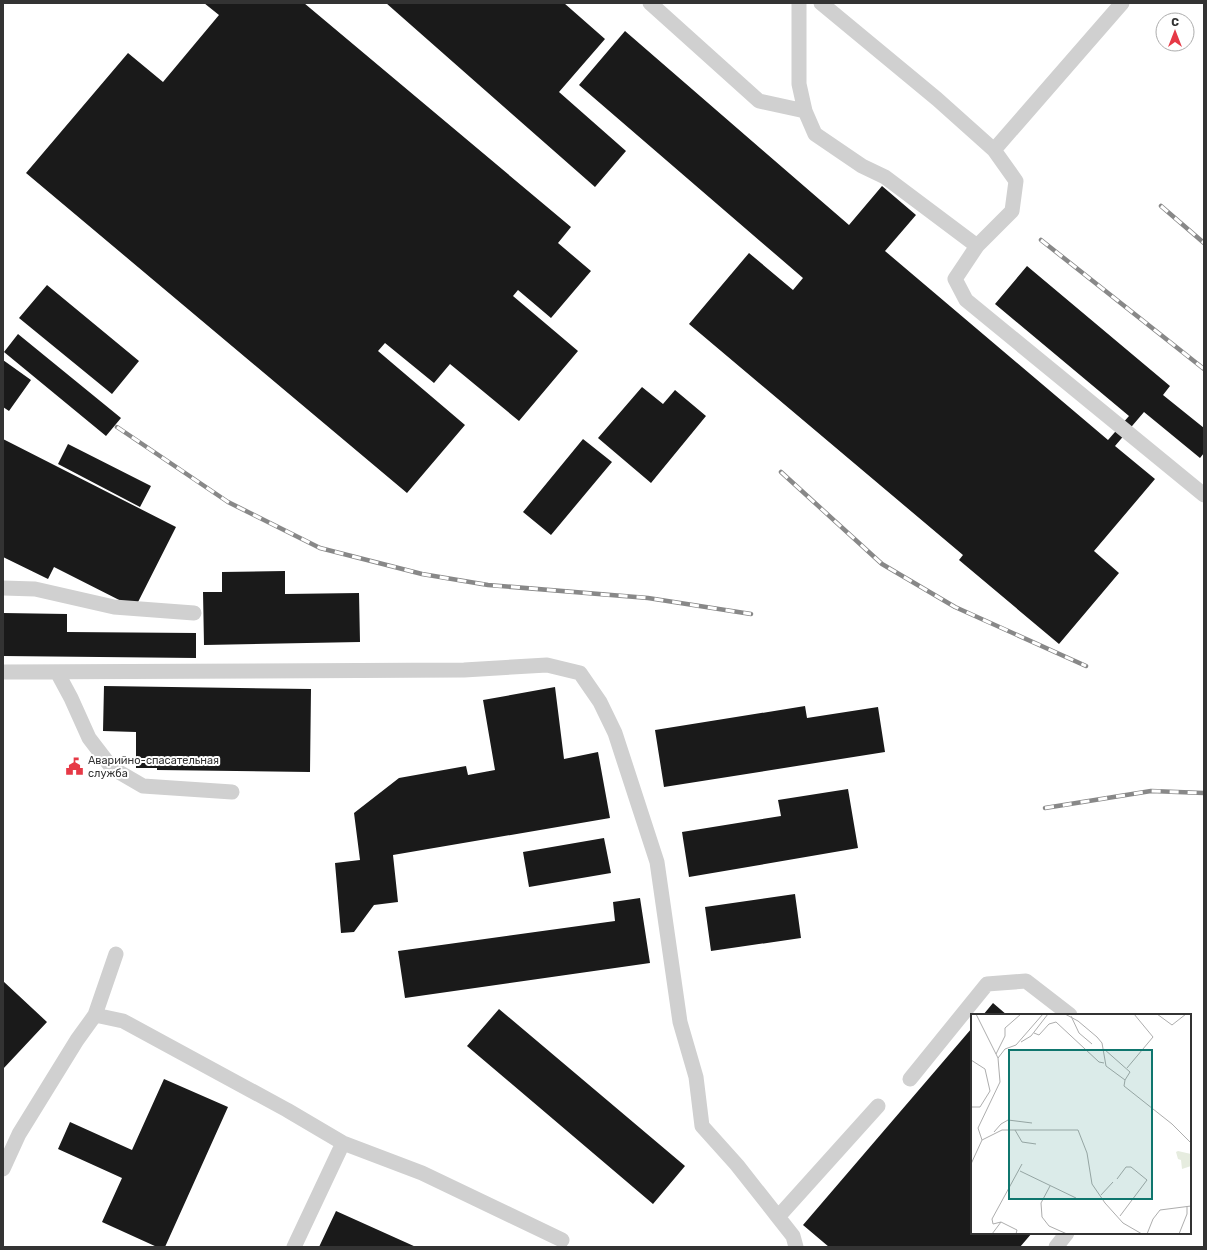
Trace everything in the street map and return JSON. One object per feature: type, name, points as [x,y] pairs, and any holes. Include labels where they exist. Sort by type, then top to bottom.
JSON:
[{"type":"lane","points":[[650,3],[759,101],[805,111]]},
{"type":"lane","points":[[799,3],[799,84],[805,111],[815,134],[862,166],[885,177],[977,246]]},
{"type":"lane","points":[[821,3],[937,98],[994,150],[1016,181],[1012,211],[977,246],[955,279],[966,300],[1204,495]]},
{"type":"lane","points":[[994,150],[1122,3]]},
{"type":"lane","points":[[3,588],[35,589],[114,607],[194,613]]},
{"type":"lane","points":[[3,672],[464,670],[547,665],[580,673],[600,702],[615,732],[657,862],[680,1022],[696,1077],[702,1126],[737,1165],[793,1236],[796,1247]]},
{"type":"lane","points":[[57,672],[71,698],[88,738],[112,768],[143,786],[232,792]]},
{"type":"lane","points":[[3,1169],[19,1134],[77,1040],[95,1015],[116,954]]},
{"type":"lane","points":[[910,1079],[987,984],[1026,981],[1069,1014]]},
{"type":"lane","points":[[95,1015],[122,1021],[287,1110],[343,1143],[422,1173],[562,1240]]},
{"type":"lane","points":[[778,1217],[878,1106]]},
{"type":"lane","points":[[294,1247],[343,1143]]},
{"type":"lane","points":[[1056,1247],[1066,1234]]},
{"type":"building","points":[[204,3],[304,3],[571,227],[558,243],[591,271],[551,318],[518,290],[513,296],[578,351],[519,421],[450,364],[434,383],[385,343],[378,351],[465,425],[407,493],[26,173],[128,53],[163,82],[219,15]]},
{"type":"building","points":[[386,3],[564,3],[605,39],[559,92],[626,151],[595,187]]},
{"type":"building","points":[[625,31],[849,225],[882,186],[916,215],[885,251],[1108,440],[1129,416],[995,304],[1027,266],[1170,386],[1163,395],[1204,428],[1204,453],[1200,458],[1144,412],[1115,446],[1155,479],[1094,551],[1119,573],[1059,644],[959,560],[963,555],[689,324],[749,253],[793,290],[803,278],[579,85]]},
{"type":"building","points":[[47,285],[139,361],[112,394],[19,318]]},
{"type":"building","points":[[18,334],[121,418],[106,436],[4,352]]},
{"type":"building","points":[[3,360],[31,380],[9,411],[3,407]]},
{"type":"building","points":[[642,387],[663,404],[675,390],[706,416],[651,483],[598,438]]},
{"type":"building","points":[[3,439],[176,527],[135,608],[54,567],[48,579],[3,557]]},
{"type":"building","points":[[583,439],[612,462],[551,535],[523,512]]},
{"type":"building","points":[[68,444],[151,486],[140,507],[58,464]]},
{"type":"building","points":[[285,571],[285,594],[359,593],[360,642],[204,645],[203,592],[222,592],[222,572]]},
{"type":"building","points":[[3,613],[67,614],[67,632],[196,633],[196,658],[3,656]]},
{"type":"building","points":[[104,686],[311,689],[310,772],[157,770],[157,768],[136,768],[136,732],[103,731]]},
{"type":"building","points":[[555,687],[564,759],[598,752],[610,818],[393,855],[398,902],[374,905],[354,932],[341,933],[335,863],[360,860],[354,813],[399,778],[466,766],[468,775],[495,770],[483,700]]},
{"type":"building","points":[[805,706],[807,718],[878,707],[885,752],[664,787],[655,730]]},
{"type":"building","points":[[848,789],[858,848],[689,877],[682,832],[781,816],[778,800]]},
{"type":"building","points":[[604,838],[611,873],[529,887],[523,852]]},
{"type":"building","points":[[795,894],[801,938],[711,951],[705,907]]},
{"type":"building","points":[[640,898],[650,963],[405,998],[398,951],[615,921],[613,902]]},
{"type":"building","points":[[3,981],[47,1022],[3,1069]]},
{"type":"building","points":[[993,1003],[1006,1014],[984,1014]]},
{"type":"building","points":[[499,1009],[685,1166],[653,1204],[467,1046]]},
{"type":"building","points":[[971,1029],[971,1234],[1031,1234],[1020,1247],[829,1247],[803,1225]]},
{"type":"building","points":[[164,1079],[228,1107],[165,1247],[157,1247],[102,1222],[122,1178],[58,1149],[70,1122],[132,1150]]},
{"type":"building","points":[[336,1211],[416,1247],[319,1247]]},
{"type":"railway","points":[[1161,206],[1204,243]]},
{"type":"railway","points":[[1041,240],[1204,369]]},
{"type":"railway","points":[[117,427],[228,502],[320,548],[422,574],[488,585],[648,598],[751,614]]},
{"type":"railway","points":[[781,472],[882,564],[955,607],[1086,666]]},
{"type":"railway","points":[[1045,808],[1151,791],[1204,793]]},
{"type":"place","name":"Аварийно-спасательная служба","points":[[75,766]]}]
